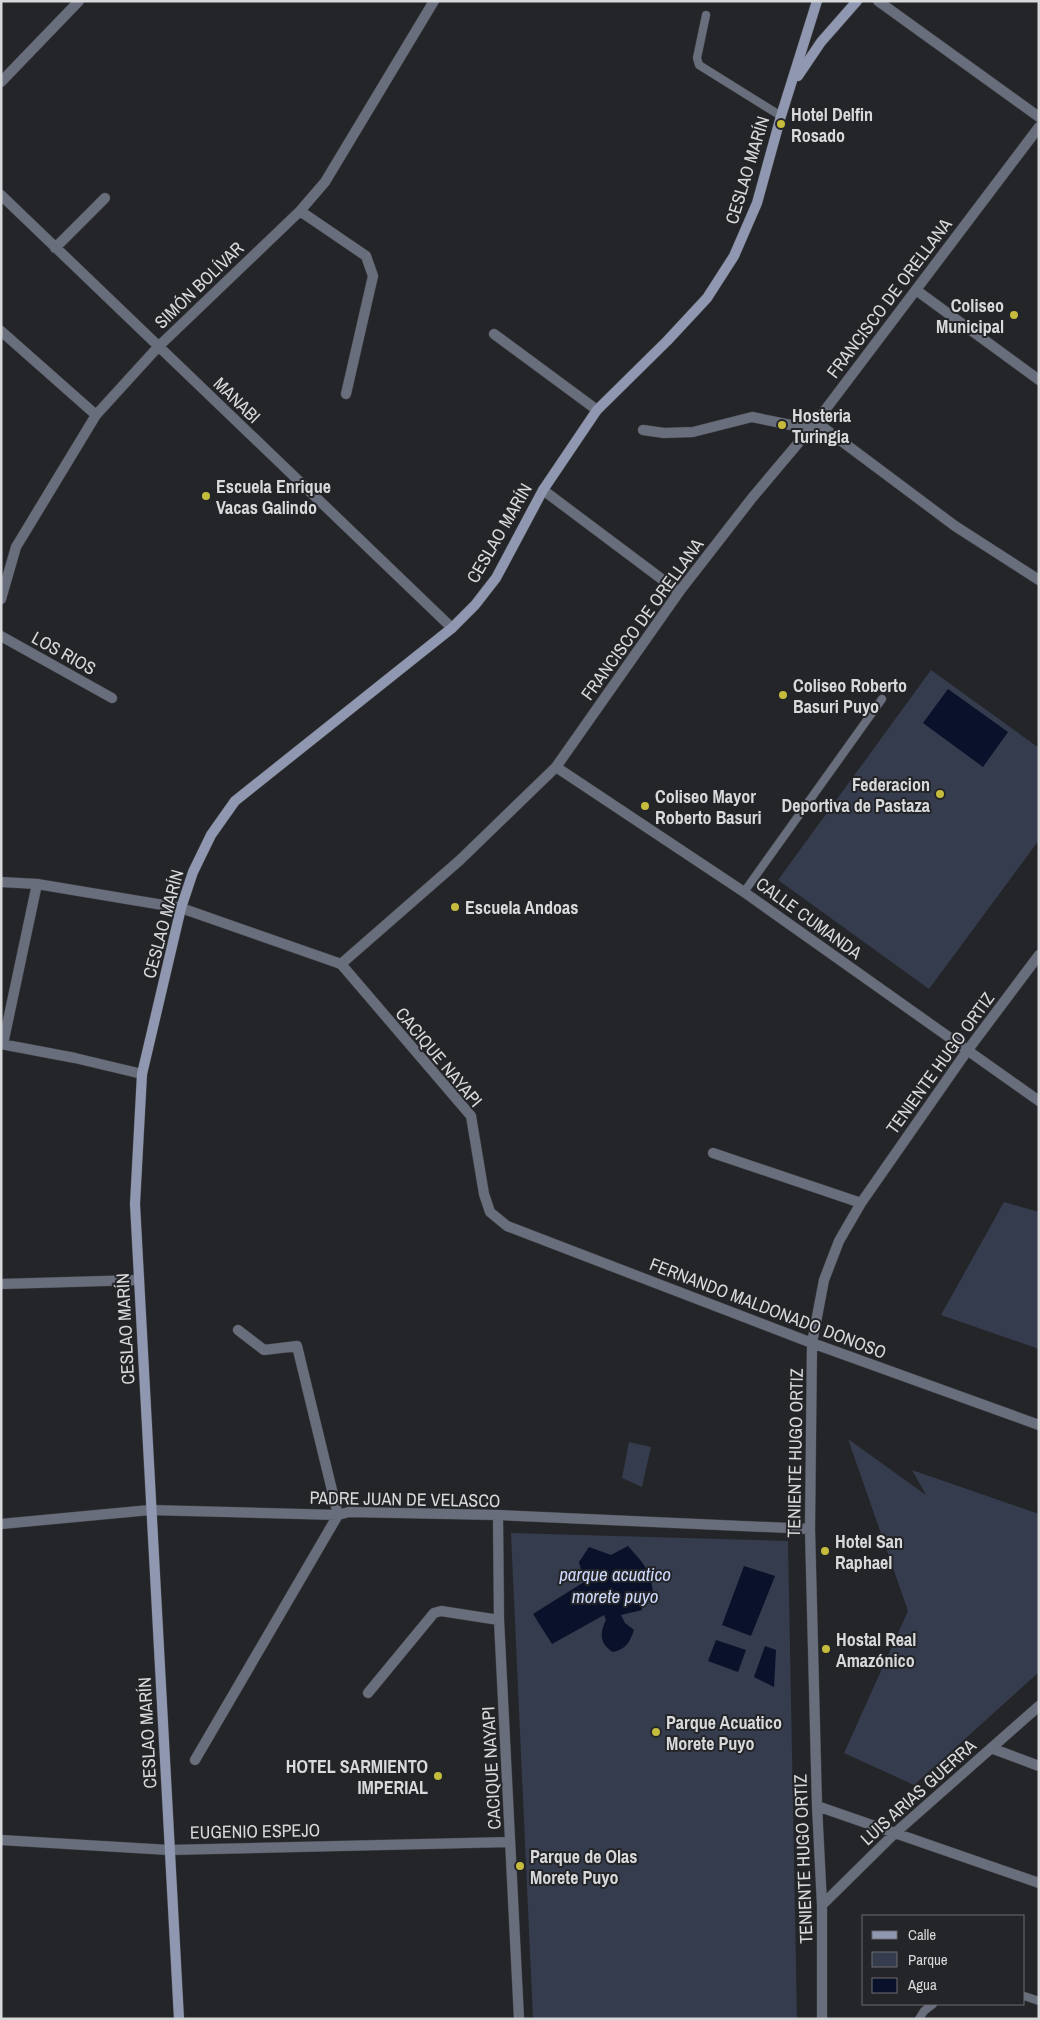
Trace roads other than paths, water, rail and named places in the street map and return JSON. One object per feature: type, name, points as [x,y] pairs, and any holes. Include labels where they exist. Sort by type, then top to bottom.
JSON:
[{"type":"main road","name":"CESLAO MARÍN","points":[[179,2019],[150,1510],[136,1204],[142,1074],[181,908],[193,872],[211,835],[235,801],[452,628],[475,605],[496,578],[543,490],[597,410],[667,341],[707,298],[734,256],[757,203],[781,116],[817,1]]},
{"type":"main road","points":[[791,85],[821,42],[857,1]]},
{"type":"street","points":[[1,82],[78,1]]},
{"type":"street","name":"SIMÓN BOLÍVAR","points":[[1,599],[16,548],[96,415],[158,347],[300,211],[324,182],[434,1]]},
{"type":"street","points":[[878,1],[1039,117]]},
{"type":"street","name":"FRANCISCO DE ORELLANA","points":[[341,964],[460,860],[556,767],[679,592],[752,498],[816,422],[1039,127]]},
{"type":"street","name":"MANABI","points":[[1,195],[452,628]]},
{"type":"street","points":[[55,248],[105,198]]},
{"type":"street","points":[[300,211],[366,256],[370,264],[373,276],[346,394]]},
{"type":"street","points":[[916,290],[1039,380]]},
{"type":"street","points":[[1,331],[96,415]]},
{"type":"street","points":[[494,334],[597,410]]},
{"type":"street","points":[[643,430],[664,433],[693,432],[752,417],[791,425],[816,422],[955,526],[1039,580]]},
{"type":"street","points":[[543,490],[679,592]]},
{"type":"street","name":"LOS RIOS","points":[[1,636],[112,698]]},
{"type":"street","name":"CALLE CUMANDA","points":[[556,767],[744,892],[1039,1101]]},
{"type":"street","points":[[1,882],[37,884],[181,908],[341,964]]},
{"type":"street","points":[[37,884],[2,1044],[75,1058],[142,1074]]},
{"type":"street","name":"TENIENTE HUGO ORTIZ","points":[[822,2019],[822,1905],[817,1806],[810,1529],[812,1343],[824,1280],[839,1241],[861,1203],[968,1051],[1039,955]]},
{"type":"street","name":"CACIQUE NAYAPI","points":[[341,964],[470,1116],[484,1194],[490,1212]]},
{"type":"street","points":[[713,1153],[861,1203]]},
{"type":"street","name":"FERNANDO MALDONADO DONOSO","points":[[490,1212],[507,1226],[812,1343],[1039,1425]]},
{"type":"street","points":[[1,1284],[139,1280]]},
{"type":"street","points":[[195,1760],[338,1515],[297,1346],[264,1350],[238,1330]]},
{"type":"street","name":"PADRE JUAN DE VELASCO","points":[[1,1524],[150,1510],[338,1515],[349,1512],[498,1515],[810,1529]]},
{"type":"street","name":"CACIQUE NAYAPI","points":[[498,1515],[500,1620],[520,2019]]},
{"type":"street","points":[[368,1693],[434,1613],[441,1610],[500,1620]]},
{"type":"street","name":"LUIS ARIAS GUERRA","points":[[822,1905],[895,1832],[1039,1706]]},
{"type":"street","points":[[991,1748],[1039,1766]]},
{"type":"street","points":[[817,1806],[1039,1883]]},
{"type":"street","name":"EUGENIO ESPEJO","points":[[1,1840],[169,1850],[510,1842]]},
{"type":"lane","points":[[706,15],[697,58],[699,64],[781,116]]},
{"type":"lane","points":[[744,892],[882,699]]},
{"type":"lane","points":[[1025,1996],[1039,2001]]},
{"type":"lane","points":[[919,2019],[924,2011],[932,2005]]},
{"type":"water","points":[[948,689],[1008,732],[983,767],[923,723]]},
{"type":"water","name":"parque acuatico morete puyo","points":[[628,1546],[645,1567],[650,1578],[653,1593],[640,1601],[642,1610],[621,1615],[625,1623],[634,1630],[627,1644],[613,1652],[605,1646],[602,1638],[602,1630],[606,1620],[604,1615],[552,1644],[533,1614],[584,1582],[579,1562],[589,1547],[611,1555]]},
{"type":"water","points":[[744,1566],[775,1576],[751,1636],[722,1625]]},
{"type":"water","points":[[716,1640],[746,1650],[738,1672],[708,1661]]},
{"type":"water","points":[[765,1646],[776,1650],[774,1687],[754,1677]]},
{"type":"place","name":"Hotel Delfin Rosado","points":[[781,124]]},
{"type":"place","name":"Coliseo Municipal","points":[[1014,315]]},
{"type":"place","name":"Hosteria Turingia","points":[[782,425]]},
{"type":"place","name":"Escuela Enrique Vacas Galindo","points":[[206,496]]},
{"type":"place","name":"Coliseo Roberto Basuri Puyo","points":[[783,695]]},
{"type":"place","name":"Federacion Deportiva de Pastaza","points":[[940,794]]},
{"type":"place","name":"Coliseo Mayor Roberto Basuri","points":[[645,806]]},
{"type":"place","name":"Escuela Andoas","points":[[455,907]]},
{"type":"place","name":"Hotel San Raphael","points":[[825,1551]]},
{"type":"place","name":"Hostal Real Amazónico","points":[[826,1649]]},
{"type":"place","name":"Parque Acuatico Morete Puyo","points":[[656,1732]]},
{"type":"place","name":"HOTEL SARMIENTO IMPERIAL","points":[[438,1776]]},
{"type":"place","name":"Parque de Olas Morete Puyo","points":[[520,1866]]}]
